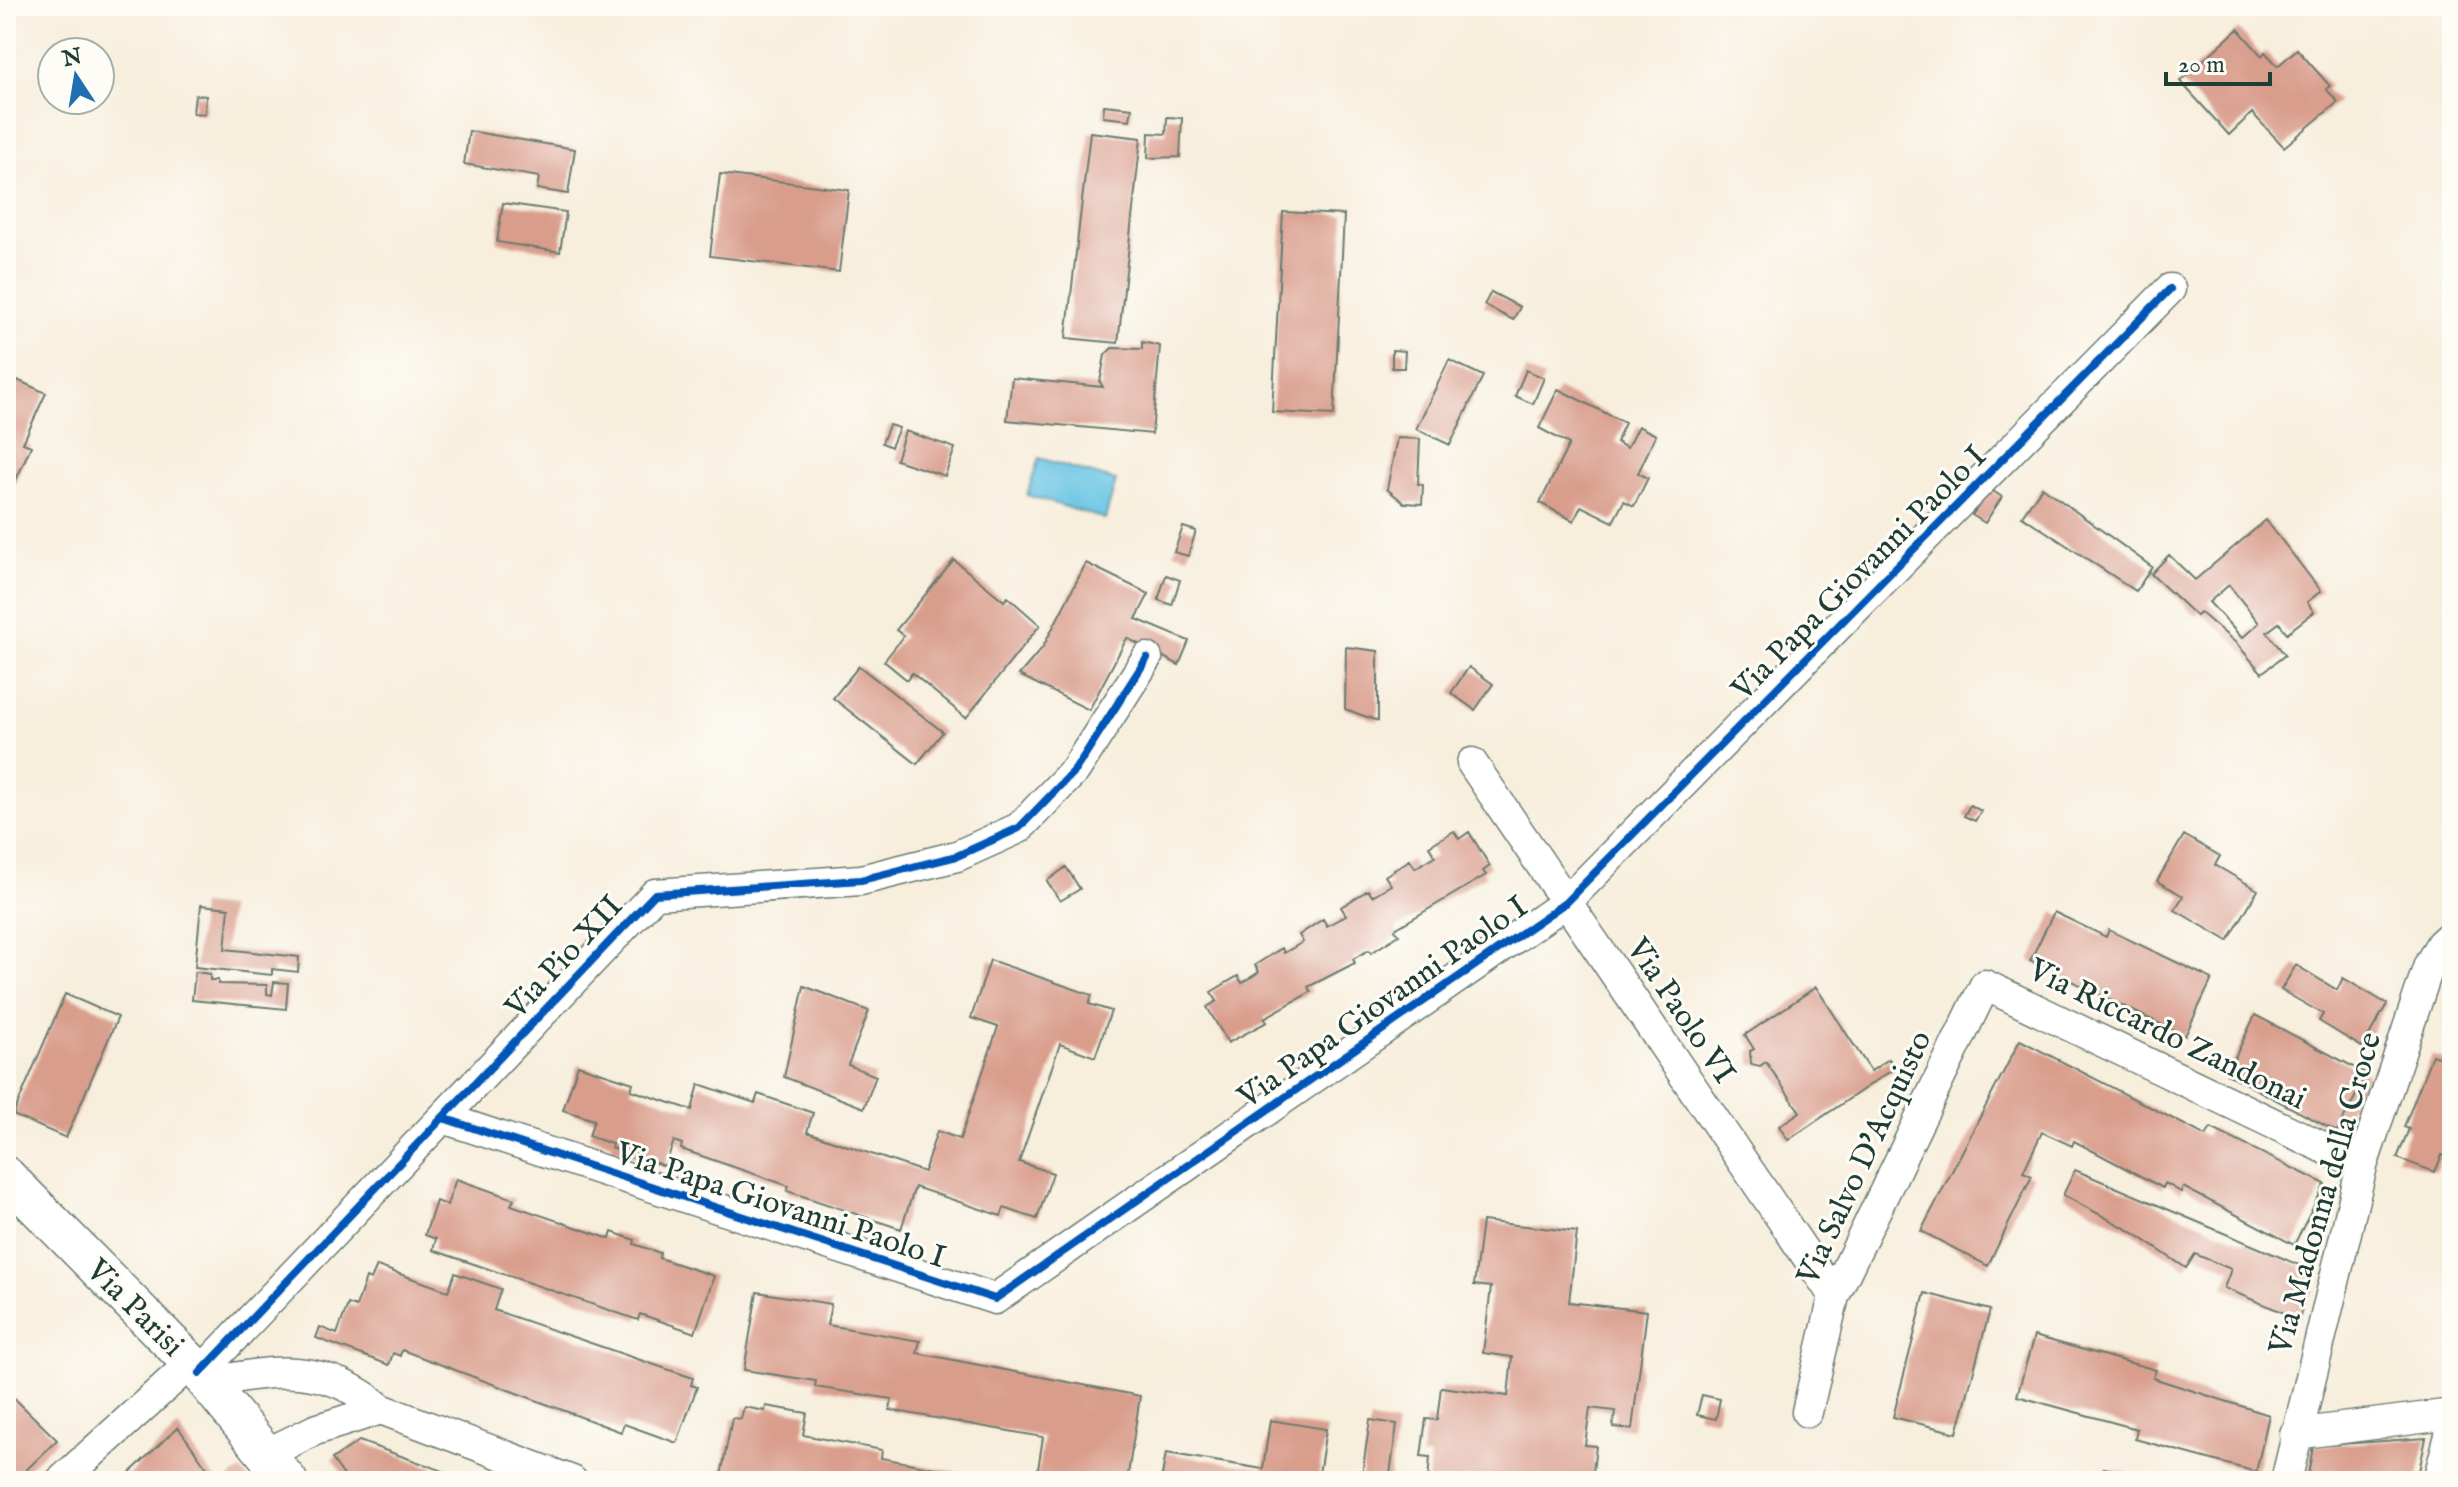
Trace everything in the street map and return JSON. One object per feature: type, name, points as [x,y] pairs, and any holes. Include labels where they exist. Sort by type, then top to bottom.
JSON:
[{"type":"street","name":"Via Papa Giovanni Paolo I","points":[[443,1118],[995,1299],[1565,903],[2170,289]]},
{"type":"street","name":"Via Pio XII","points":[[61,1481],[200,1373],[655,894],[861,880],[957,856],[1019,828],[1075,770],[1147,658]]},
{"type":"street","name":"Via Paolo VI","points":[[1472,763],[1834,1296]]},
{"type":"street","name":"Via Madonna della Croce","points":[[2286,1481],[2362,1166],[2429,965],[2441,944],[2452,934]]},
{"type":"street","name":"Via Salvo D'Acquisto","points":[[1807,1412],[1834,1296],[1985,985]]},
{"type":"street","name":"Via Riccardo Zandonai","points":[[1985,985],[2362,1166]]},
{"type":"street","name":"Via Parisi","points":[[8,1183],[200,1373],[277,1467]]},
{"type":"street","points":[[200,1373],[293,1370],[358,1390],[381,1409],[572,1481]]},
{"type":"street","points":[[277,1467],[315,1430],[381,1409]]},
{"type":"street","points":[[2295,1434],[2452,1414]]},
{"type":"street","points":[[2438,1481],[2452,1428]]},
{"type":"water","points":[[1039,458],[1116,481],[1105,519],[1027,495]]},
{"type":"building","points":[[2238,29],[2262,56],[2265,52],[2278,66],[2297,49],[2330,86],[2326,89],[2338,102],[2284,147],[2252,113],[2229,135],[2180,81]]},
{"type":"building","points":[[195,95],[206,96],[205,114],[193,113]]},
{"type":"building","points":[[1104,105],[1132,108],[1130,120],[1103,117]]},
{"type":"building","points":[[1167,117],[1182,118],[1180,157],[1148,158],[1149,133],[1166,134]]},
{"type":"building","points":[[469,131],[575,149],[568,194],[537,189],[539,177],[464,164]]},
{"type":"building","points":[[1090,132],[1141,138],[1118,343],[1066,338]]},
{"type":"building","points":[[720,174],[849,190],[839,272],[710,256]]},
{"type":"building","points":[[503,203],[566,212],[560,252],[497,242]]},
{"type":"building","points":[[1283,212],[1344,215],[1334,415],[1272,412]]},
{"type":"building","points":[[1491,292],[1520,307],[1513,320],[1484,305]]},
{"type":"building","points":[[1142,342],[1160,346],[1152,434],[1007,420],[1012,378],[1103,387],[1100,382],[1105,355],[1112,348],[1142,349]]},
{"type":"building","points":[[1392,350],[1405,351],[1404,368],[1392,368]]},
{"type":"building","points":[[1449,360],[1483,376],[1450,445],[1416,429]]},
{"type":"building","points":[[1526,370],[1544,378],[1533,404],[1515,396]]},
{"type":"building","points":[[6,375],[46,393],[23,443],[31,446],[6,503]]},
{"type":"building","points":[[1558,389],[1625,423],[1616,442],[1627,448],[1638,426],[1656,435],[1638,473],[1648,478],[1634,506],[1624,501],[1613,522],[1581,506],[1574,521],[1540,503],[1569,444],[1539,428]]},
{"type":"building","points":[[889,425],[899,428],[891,447],[882,443]]},
{"type":"building","points":[[905,431],[955,448],[945,476],[896,460]]},
{"type":"building","points":[[1397,438],[1420,439],[1418,484],[1423,485],[1422,504],[1404,503],[1387,489]]},
{"type":"building","points":[[2042,487],[2152,567],[2136,591],[2022,516]]},
{"type":"building","points":[[1990,489],[2002,497],[1985,523],[1972,515]]},
{"type":"building","points":[[2266,520],[2321,591],[2307,602],[2314,612],[2287,633],[2279,623],[2267,632],[2285,655],[2262,673],[2236,643],[2200,612],[2196,616],[2151,574],[2169,555],[2195,580]],"holes":[[[2229,585],[2259,623],[2242,638],[2209,602]]]},
{"type":"building","points":[[1183,527],[1196,531],[1188,556],[1174,552]]},
{"type":"building","points":[[954,560],[1004,601],[1008,597],[1040,625],[966,718],[912,673],[907,680],[884,661],[904,636],[896,630]]},
{"type":"building","points":[[1086,563],[1149,594],[1136,619],[1189,641],[1179,665],[1127,638],[1089,710],[1019,675],[1043,647]]},
{"type":"building","points":[[1166,575],[1180,580],[1172,605],[1158,600]]},
{"type":"building","points":[[1346,647],[1378,651],[1378,721],[1345,709]]},
{"type":"building","points":[[859,666],[943,732],[917,764],[833,698]]},
{"type":"building","points":[[1469,667],[1493,684],[1475,710],[1451,693]]},
{"type":"building","points":[[1970,805],[1981,811],[1975,821],[1964,816]]},
{"type":"building","points":[[1454,831],[1459,839],[1469,832],[1490,866],[1483,871],[1486,875],[1395,929],[1399,935],[1371,953],[1369,950],[1353,959],[1355,963],[1308,987],[1311,992],[1264,1018],[1267,1022],[1228,1043],[1207,1007],[1217,1001],[1211,992],[1238,976],[1242,983],[1259,972],[1255,965],[1282,948],[1284,953],[1303,942],[1299,935],[1323,919],[1327,926],[1346,915],[1341,907],[1368,890],[1372,896],[1391,885],[1385,876],[1410,860],[1415,868],[1435,856],[1429,846]]},
{"type":"building","points":[[2184,835],[2220,856],[2215,865],[2258,890],[2228,941],[2175,910],[2183,896],[2157,881]]},
{"type":"building","points":[[1066,867],[1080,889],[1060,901],[1047,881]]},
{"type":"building","points":[[201,905],[229,908],[225,949],[299,957],[298,972],[272,969],[272,975],[195,967]]},
{"type":"building","points":[[2054,912],[2106,937],[2109,930],[2212,979],[2185,1036],[2030,961]]},
{"type":"building","points":[[990,960],[1092,995],[1089,1004],[1111,1011],[1095,1057],[1060,1044],[1019,1162],[1053,1173],[1037,1219],[1004,1208],[1001,1216],[915,1187],[901,1229],[787,1191],[789,1186],[681,1149],[682,1144],[674,1141],[665,1166],[611,1148],[612,1144],[589,1136],[594,1120],[563,1110],[578,1065],[633,1083],[631,1090],[692,1110],[699,1084],[755,1103],[758,1094],[813,1113],[807,1132],[924,1172],[937,1131],[960,1139],[998,1027],[971,1018]]},
{"type":"building","points":[[2296,965],[2337,990],[2343,978],[2387,1004],[2362,1047],[2319,1021],[2323,1014],[2281,990]]},
{"type":"building","points":[[195,972],[210,974],[210,980],[218,980],[218,984],[267,985],[267,994],[272,995],[274,982],[288,983],[286,1009],[192,1000]]},
{"type":"building","points":[[804,986],[869,1011],[848,1065],[876,1076],[864,1108],[784,1077]]},
{"type":"building","points":[[1816,987],[1871,1071],[1889,1059],[1895,1068],[1788,1140],[1779,1126],[1800,1112],[1766,1062],[1760,1066],[1751,1064],[1750,1051],[1754,1049],[1745,1035]]},
{"type":"building","points":[[65,994],[118,1017],[66,1138],[13,1115]]},
{"type":"building","points":[[2255,1015],[2367,1074],[2337,1132],[2227,1074]]},
{"type":"building","points":[[2020,1040],[2206,1136],[2211,1128],[2325,1184],[2294,1245],[2183,1187],[2181,1192],[2165,1183],[2163,1188],[2074,1141],[2072,1146],[2042,1132],[2023,1172],[2032,1176],[1988,1266],[1921,1231]]},
{"type":"building","points":[[2432,1055],[2452,1062],[2452,1152],[2450,1158],[2442,1155],[2435,1172],[2397,1158],[2409,1129],[2404,1127]]},
{"type":"building","points":[[2075,1170],[2313,1271],[2299,1319],[2224,1288],[2231,1269],[2195,1254],[2186,1268],[2129,1230],[2063,1195]]},
{"type":"building","points":[[456,1179],[514,1199],[511,1205],[610,1239],[612,1232],[635,1240],[634,1244],[660,1253],[659,1258],[714,1276],[695,1333],[640,1314],[638,1320],[433,1250],[436,1239],[425,1235],[436,1201],[447,1205]]},
{"type":"building","points":[[1482,1221],[1577,1232],[1569,1302],[1647,1311],[1632,1429],[1613,1427],[1615,1411],[1590,1408],[1585,1445],[1596,1446],[1592,1481],[1428,1481],[1430,1457],[1421,1456],[1426,1419],[1437,1420],[1441,1387],[1508,1396],[1512,1357],[1483,1353],[1491,1287],[1474,1285]]},
{"type":"building","points":[[377,1266],[448,1291],[455,1273],[501,1289],[494,1310],[693,1378],[691,1385],[697,1387],[677,1443],[624,1424],[621,1432],[402,1350],[400,1356],[393,1353],[389,1365],[316,1338],[320,1327],[337,1334],[348,1304],[356,1307],[366,1278],[371,1280]]},
{"type":"building","points":[[757,1292],[831,1304],[827,1325],[920,1341],[917,1353],[1140,1396],[1127,1481],[1071,1481],[1037,1476],[1043,1437],[890,1410],[892,1399],[815,1387],[816,1381],[744,1370]]},
{"type":"building","points":[[1925,1293],[1990,1310],[1957,1433],[1893,1417]]},
{"type":"building","points":[[2034,1336],[2156,1370],[2153,1378],[2269,1415],[2256,1472],[2135,1439],[2137,1429],[2017,1396]]},
{"type":"building","points":[[6,1390],[57,1440],[15,1481],[6,1481]]},
{"type":"building","points":[[1702,1395],[1720,1399],[1716,1419],[1697,1415]]},
{"type":"building","points":[[766,1406],[807,1413],[803,1435],[882,1450],[881,1458],[957,1472],[955,1481],[720,1481],[732,1418],[741,1419],[744,1407],[765,1411]]},
{"type":"building","points":[[1270,1420],[1326,1429],[1318,1481],[1161,1481],[1166,1453],[1263,1469]]},
{"type":"building","points":[[1370,1420],[1397,1424],[1389,1481],[1361,1481]]},
{"type":"building","points":[[178,1427],[216,1481],[121,1481]]},
{"type":"building","points":[[2426,1438],[2417,1481],[2307,1481],[2313,1446]]},
{"type":"building","points":[[359,1441],[471,1481],[348,1481],[332,1459]]},
{"type":"building","points":[[2104,1468],[2128,1473],[2126,1481],[2101,1481]]},
{"type":"building","points":[[241,1470],[250,1481],[225,1481]]},
{"type":"cycle path","points":[[443,1118],[995,1299],[1565,903],[2170,289]]},
{"type":"cycle path","points":[[200,1373],[655,894],[861,880],[957,856],[1019,828],[1075,770],[1147,658]]}]
